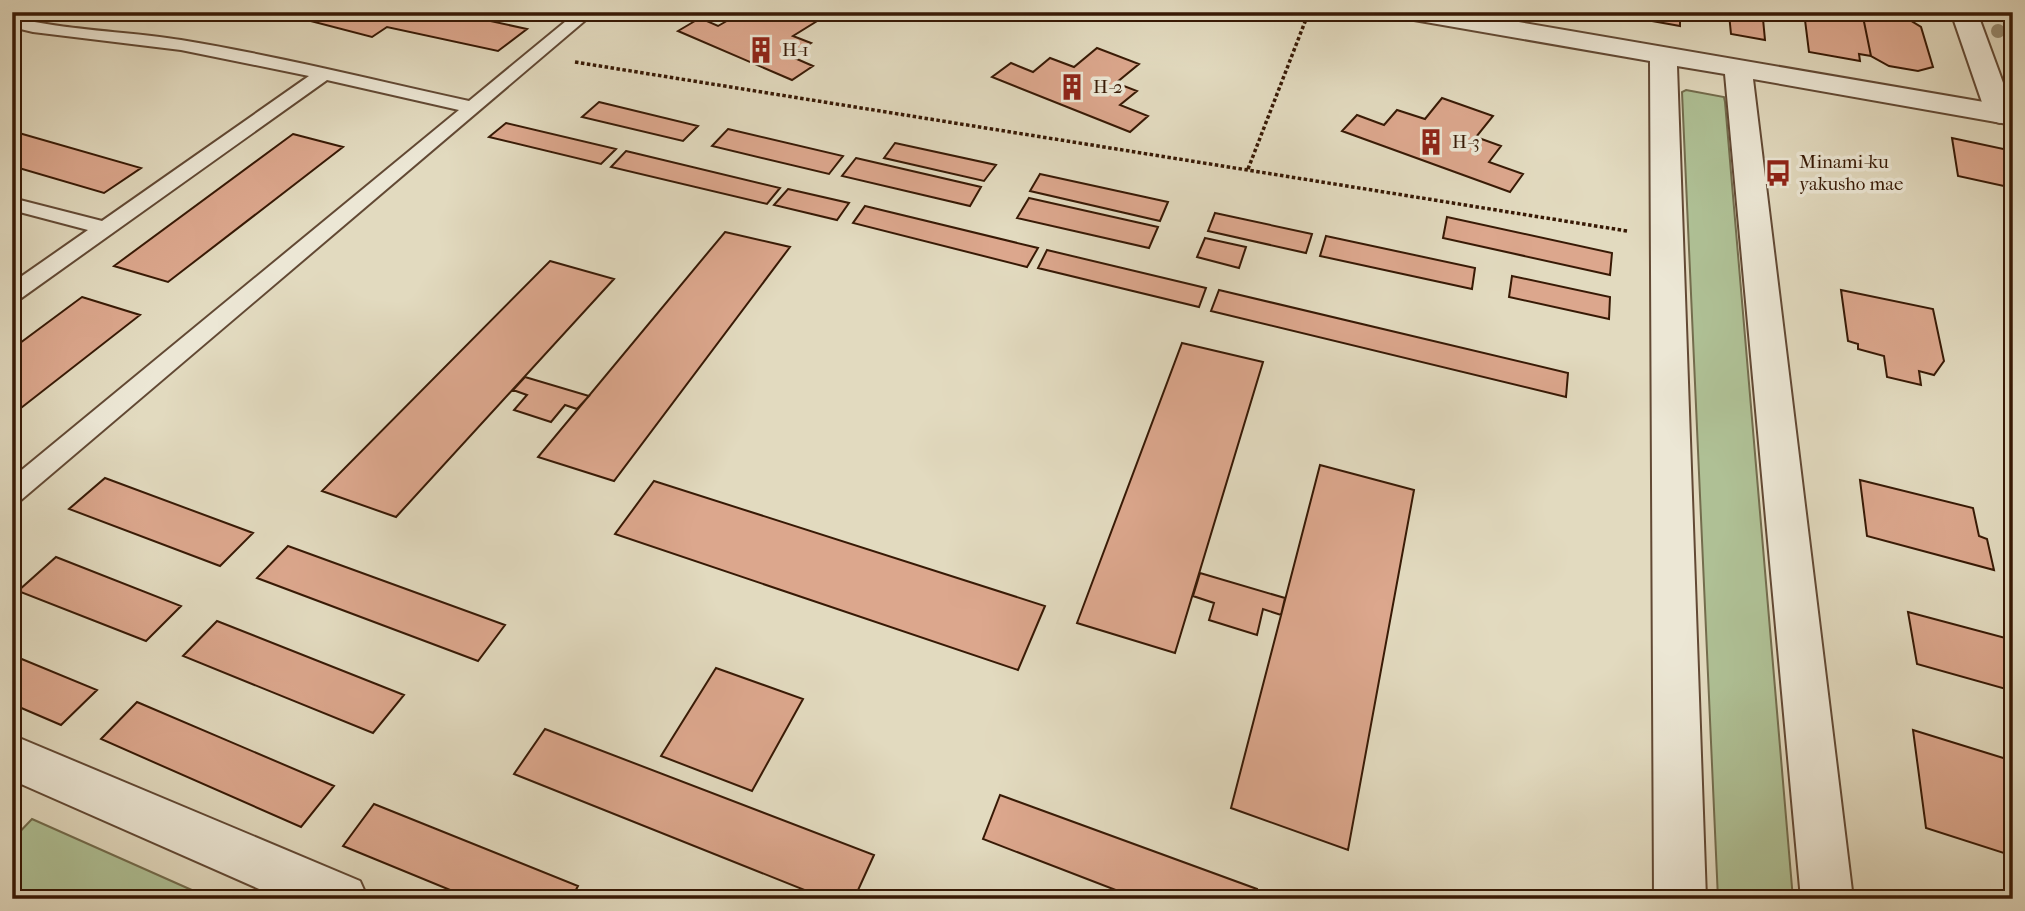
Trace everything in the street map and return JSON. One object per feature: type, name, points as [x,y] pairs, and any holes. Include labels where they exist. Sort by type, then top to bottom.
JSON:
[{"type":"street","points":[[1414,12],[2006,115]]},
{"type":"street","points":[[1964,12],[2006,115]]},
{"type":"street","points":[[1663,56],[1680,899]]},
{"type":"street","points":[[1738,68],[1827,899]]},
{"type":"street","points":[[12,757],[342,899]]},
{"type":"lane","points":[[12,493],[587,12]]},
{"type":"lane","points":[[12,22],[65,34],[130,38],[194,47],[474,108]]},
{"type":"lane","points":[[12,294],[323,74]]},
{"type":"lane","points":[[12,204],[104,228]]},
{"type":"path","points":[[1248,169],[1308,14]]},
{"type":"path","points":[[536,56],[1635,232]]},
{"type":"green space","points":[[1686,90],[1724,97],[1725,102],[1793,899],[1718,899],[1682,92]]},
{"type":"green space","points":[[32,819],[212,899],[12,899],[12,840]]},
{"type":"building","points":[[276,12],[382,12],[397,16],[402,12],[449,12],[527,29],[498,51],[387,27],[372,37]]},
{"type":"building","name":"H-1","points":[[774,12],[806,12],[822,18],[793,36],[811,43],[790,56],[813,66],[792,80],[678,31],[700,18],[718,26],[739,14],[758,21]]},
{"type":"building","points":[[1602,12],[1714,12],[1714,20],[1680,14],[1680,26]]},
{"type":"building","points":[[1804,12],[1862,12],[1871,56],[1859,54],[1860,61],[1809,52]]},
{"type":"building","points":[[1862,12],[1903,16],[1921,27],[1933,67],[1918,71],[1889,66],[1871,56]]},
{"type":"building","points":[[1729,14],[1763,19],[1765,40],[1731,34]]},
{"type":"building","name":"H-2","points":[[1097,48],[1139,64],[1116,83],[1137,91],[1120,105],[1148,116],[1130,132],[992,77],[1011,63],[1033,72],[1050,58],[1074,67]]},
{"type":"building","name":"H-3","points":[[1442,98],[1493,116],[1476,137],[1501,146],[1489,162],[1523,174],[1510,192],[1342,131],[1357,115],[1384,125],[1397,110],[1425,119]]},
{"type":"building","points":[[599,102],[698,126],[683,141],[582,117]]},
{"type":"building","points":[[506,123],[616,149],[601,164],[489,137]]},
{"type":"building","points":[[728,129],[843,156],[829,174],[712,146]]},
{"type":"building","points":[[12,131],[141,168],[104,193],[12,166]]},
{"type":"building","points":[[293,134],[343,147],[168,282],[114,266]]},
{"type":"building","points":[[1952,138],[2013,151],[2013,188],[1958,176]]},
{"type":"building","points":[[895,143],[996,165],[984,181],[884,158]]},
{"type":"building","points":[[626,151],[780,188],[767,204],[611,167]]},
{"type":"building","points":[[856,158],[981,187],[970,206],[842,176]]},
{"type":"building","points":[[1040,174],[1168,202],[1160,221],[1030,191]]},
{"type":"building","points":[[788,189],[849,203],[837,220],[774,205]]},
{"type":"building","points":[[1029,198],[1158,227],[1149,248],[1017,218]]},
{"type":"building","points":[[865,206],[1038,248],[1027,267],[853,223]]},
{"type":"building","points":[[1215,213],[1312,234],[1306,253],[1208,231]]},
{"type":"building","points":[[1447,217],[1612,253],[1610,275],[1443,238]]},
{"type":"building","points":[[725,232],[790,247],[614,481],[538,457]]},
{"type":"building","points":[[1326,236],[1475,268],[1472,289],[1320,256]]},
{"type":"building","points":[[1205,238],[1246,247],[1239,268],[1197,257]]},
{"type":"building","points":[[1047,250],[1206,288],[1199,307],[1038,268]]},
{"type":"building","points":[[550,261],[614,279],[396,517],[322,491]]},
{"type":"building","points":[[1512,276],[1610,297],[1609,319],[1509,297]]},
{"type":"building","points":[[1219,290],[1568,373],[1566,397],[1211,311]]},
{"type":"building","points":[[1841,290],[1933,309],[1944,361],[1934,375],[1919,371],[1921,385],[1887,377],[1884,356],[1858,349],[1858,344],[1848,341]]},
{"type":"building","points":[[82,297],[140,315],[12,415],[12,349]]},
{"type":"building","points":[[1182,343],[1263,362],[1175,653],[1077,623]]},
{"type":"building","points":[[525,377],[589,396],[577,409],[565,405],[551,422],[514,410],[527,395],[513,390]]},
{"type":"building","points":[[1320,465],[1414,490],[1348,850],[1231,808]]},
{"type":"building","points":[[105,478],[253,533],[220,566],[69,509]]},
{"type":"building","points":[[1860,480],[1973,508],[1979,536],[1987,539],[1994,570],[1867,536]]},
{"type":"building","points":[[654,481],[1045,606],[1018,670],[615,534]]},
{"type":"building","points":[[288,546],[505,625],[478,661],[257,578]]},
{"type":"building","points":[[56,557],[181,606],[146,641],[18,591]]},
{"type":"building","points":[[1200,573],[1285,598],[1281,615],[1263,609],[1257,635],[1209,620],[1214,603],[1193,596]]},
{"type":"building","points":[[1908,612],[2013,640],[2013,691],[1917,664]]},
{"type":"building","points":[[217,621],[404,695],[373,733],[183,656]]},
{"type":"building","points":[[12,655],[97,690],[61,725],[12,704]]},
{"type":"building","points":[[716,668],[803,699],[752,791],[661,756]]},
{"type":"building","points":[[137,702],[334,786],[301,827],[101,739]]},
{"type":"building","points":[[545,729],[874,855],[854,899],[827,899],[514,774]]},
{"type":"building","points":[[1913,730],[2013,761],[2013,856],[1926,828]]},
{"type":"building","points":[[1000,795],[1257,889],[1255,899],[1139,899],[983,839]]},
{"type":"building","points":[[374,804],[578,886],[571,899],[472,899],[343,846]]},
{"type":"place","name":"H-1","points":[[761,50]]},
{"type":"place","name":"H-2","points":[[1072,87]]},
{"type":"place","name":"H-3","points":[[1431,142]]},
{"type":"place","name":"Minami-ku yakusho mae","points":[[1778,173]]}]
